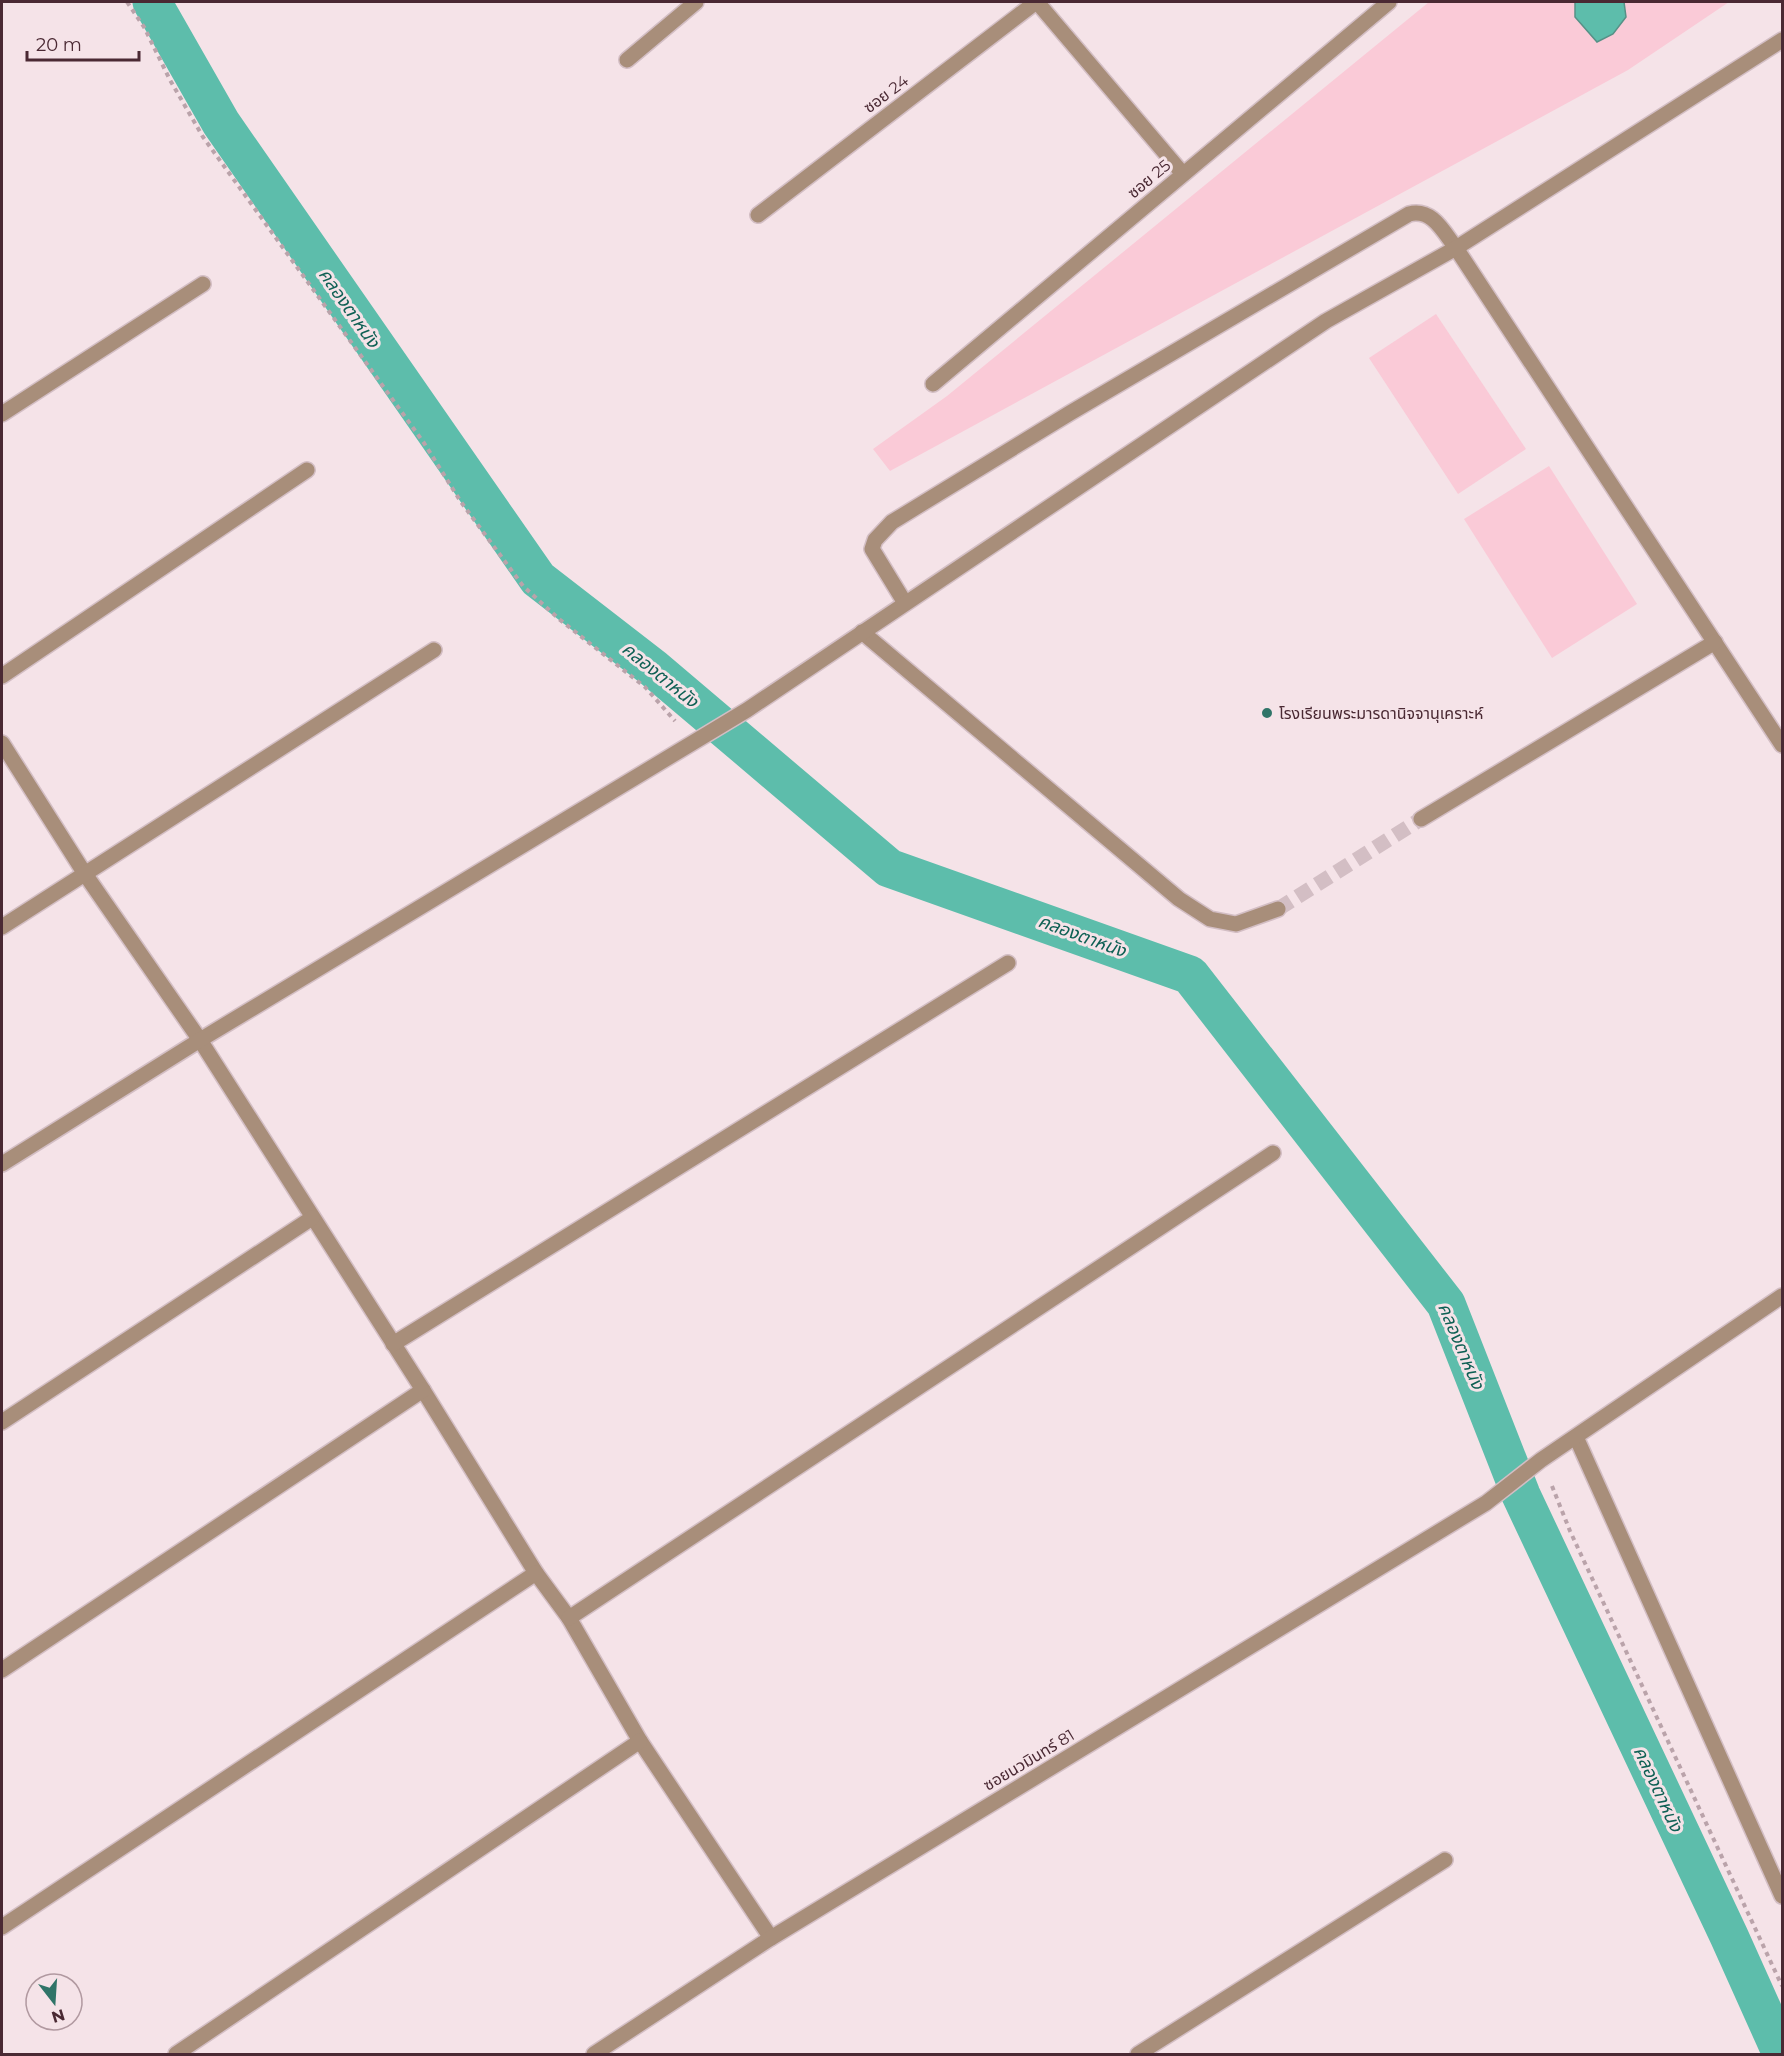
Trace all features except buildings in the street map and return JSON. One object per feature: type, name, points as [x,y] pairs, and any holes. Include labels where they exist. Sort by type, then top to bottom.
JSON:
[{"type":"street","points":[[627,60],[696,2]]},
{"type":"street","points":[[1037,2],[1183,174]]},
{"type":"street","name":"ซอย 24","points":[[758,215],[1037,2]]},
{"type":"street","name":"ซอย 25","points":[[933,384],[1389,2]]},
{"type":"street","points":[[2,1164],[200,1040],[747,710],[1326,321],[1456,248],[1782,40]]},
{"type":"street","points":[[905,603],[872,549],[875,540],[892,522],[1070,413],[1408,214],[1418,212],[1427,214],[1436,222],[1456,248],[1782,745]]},
{"type":"street","points":[[2,414],[203,284]]},
{"type":"street","points":[[2,676],[307,470]]},
{"type":"street","points":[[862,632],[1179,899],[1210,919],[1236,924],[1278,909]]},
{"type":"street","points":[[1420,819],[1715,642]]},
{"type":"street","points":[[2,927],[434,650]]},
{"type":"street","points":[[2,743],[85,874],[200,1040],[423,1390],[536,1573],[569,1618],[640,1741],[771,1938]]},
{"type":"street","points":[[393,1344],[1008,963]]},
{"type":"street","points":[[569,1618],[1273,1153]]},
{"type":"street","points":[[2,1422],[312,1218]]},
{"type":"street","name":"ซอยนวมินทร์ 81","points":[[594,2055],[771,1938],[1486,1503],[1542,1460],[1782,1296]]},
{"type":"street","points":[[2,1670],[423,1390]]},
{"type":"street","points":[[1575,1437],[1782,1896]]},
{"type":"street","points":[[2,1927],[536,1573]]},
{"type":"street","points":[[176,2055],[640,1741]]},
{"type":"street","points":[[1138,2055],[1445,1860]]},
{"type":"path","points":[[127,2],[144,27],[170,80],[203,137],[424,443],[461,502],[523,586],[559,619],[645,687],[698,740]]},
{"type":"path","points":[[1542,1460],[1570,1531],[1782,1986]]},
{"type":"shaded area","points":[[1429,2],[1729,2],[1628,70],[890,471],[873,449],[947,396]]},
{"type":"shaded area","points":[[1575,2],[1624,2],[1626,17],[1613,34],[1597,42],[1575,17]]},
{"type":"shaded area","points":[[1436,314],[1526,449],[1458,494],[1369,358]]},
{"type":"shaded area","points":[[1549,466],[1637,604],[1552,658],[1464,519]]},
{"type":"waterway","name":"คลองตาหนัง","points":[[152,2],[221,123],[538,579],[653,668],[889,868],[1190,975],[1446,1304],[1521,1495],[1729,1936],[1782,2054]]},
{"type":"tunnel","points":[[1278,909],[1421,819]]},
{"type":"place","name":"โรงเรียนพระมารดานิจจานุเคราะห์","points":[[1267,713]]}]
